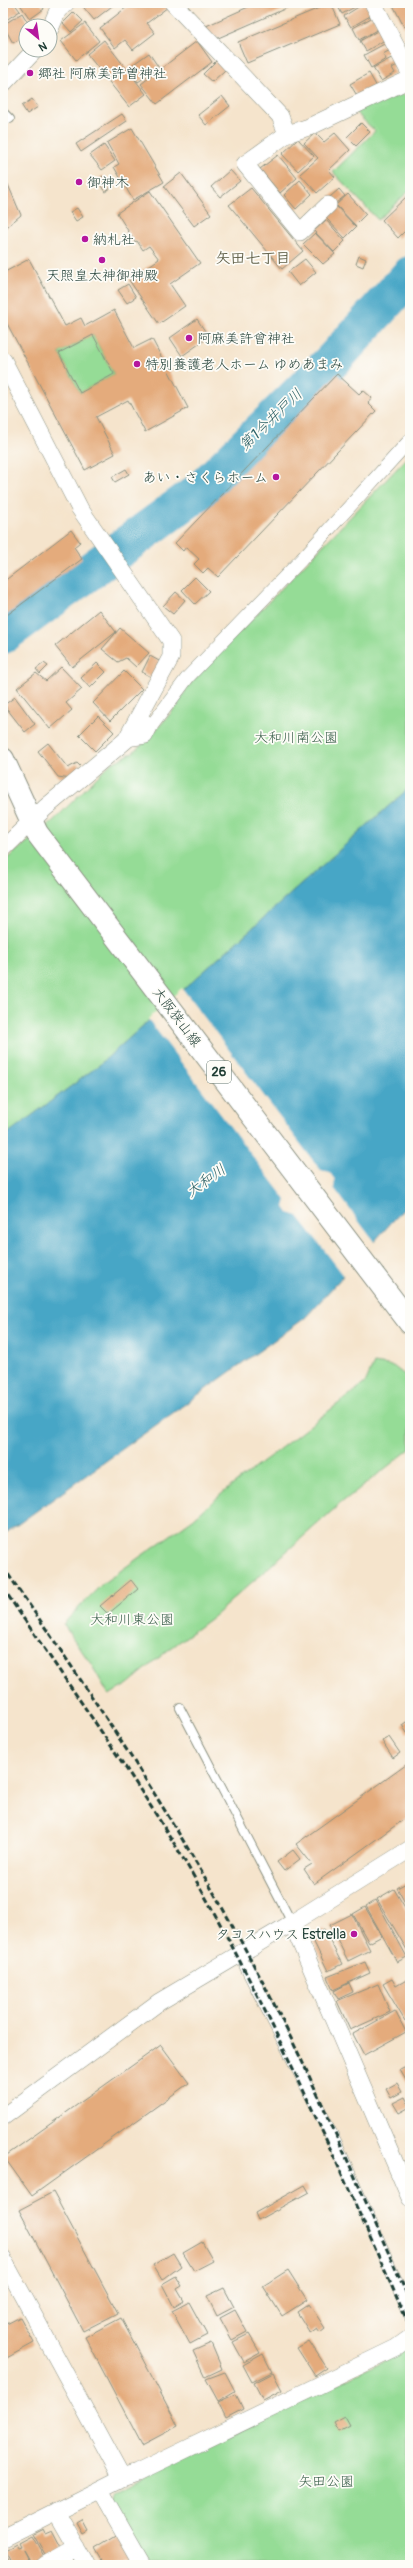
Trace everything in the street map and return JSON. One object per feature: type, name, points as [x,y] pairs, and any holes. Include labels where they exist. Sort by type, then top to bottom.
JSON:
[{"type":"main road","name":"大阪狭山線","points":[[3,759],[34,827],[405,1317]]},
{"type":"street","points":[[55,18],[58,10],[66,3]]},
{"type":"street","points":[[173,3],[280,116],[287,134]]},
{"type":"street","points":[[373,3],[410,73]]},
{"type":"street","points":[[6,74],[25,58]]},
{"type":"street","points":[[328,205],[300,232],[245,164],[287,134],[309,128],[410,79]]},
{"type":"street","points":[[3,360],[80,509],[120,565],[171,642],[171,657],[126,740]]},
{"type":"street","points":[[3,849],[34,827],[126,740],[145,720],[152,725],[188,677],[301,560],[410,440]]},
{"type":"street","points":[[3,2117],[158,2002],[292,1923],[410,1849]]},
{"type":"street","points":[[292,1923],[410,2198]]},
{"type":"street","points":[[246,1966],[336,2144],[410,2314]]},
{"type":"street","points":[[3,2259],[122,2478]]},
{"type":"street","points":[[3,2538],[122,2478],[166,2460],[396,2348],[410,2338]]},
{"type":"street","points":[[100,2490],[143,2565]]},
{"type":"street","points":[[56,2510],[88,2565]]},
{"type":"street","points":[[45,2565],[77,2547]]},
{"type":"lane","points":[[3,112],[10,119]]},
{"type":"lane","points":[[180,1708],[292,1923]]},
{"type":"green space","points":[[398,92],[410,98],[410,194],[408,192],[378,220],[333,172],[375,131],[354,111]]},
{"type":"green space","points":[[93,335],[114,374],[80,393],[59,353]]},
{"type":"green space","name":"大和川南公園","points":[[410,455],[410,787],[98,1066],[3,1137],[3,862],[53,821],[110,764],[132,753],[148,739],[177,706],[187,688],[206,667]]},
{"type":"green space","name":"大和川東公園","points":[[374,1363],[393,1366],[410,1379],[410,1449],[341,1503],[214,1616],[167,1651],[128,1684],[109,1695],[91,1664],[63,1624],[102,1584],[193,1519],[225,1491],[365,1383]]},
{"type":"green space","name":"矢田公園","points":[[408,2349],[410,2354],[410,2565],[149,2565],[111,2500],[114,2492]]},
{"type":"water","name":"大和川","points":[[410,787],[410,1202],[305,1318],[3,1535],[3,1137],[98,1066]]},
{"type":"pier","points":[[182,988],[321,1171],[330,1173],[335,1180],[334,1188],[375,1243],[345,1277],[298,1216],[288,1213],[284,1207],[286,1200],[148,1019]]},
{"type":"building","points":[[3,3],[14,3],[20,11],[3,22]]},
{"type":"building","points":[[19,3],[41,3],[44,9],[29,18]]},
{"type":"building","points":[[80,3],[116,3],[94,20]]},
{"type":"building","points":[[132,3],[164,3],[168,7],[147,23],[155,33],[133,50],[125,40],[115,48],[100,28]]},
{"type":"building","points":[[257,3],[298,3],[216,39],[204,27]]},
{"type":"building","points":[[331,3],[340,24],[247,63],[238,42]]},
{"type":"building","points":[[336,3],[362,3],[342,14]]},
{"type":"building","points":[[365,3],[372,15],[351,27],[344,16]]},
{"type":"building","points":[[392,3],[410,3],[410,23],[404,27]]},
{"type":"building","points":[[74,12],[83,21],[71,32],[63,23]]},
{"type":"building","points":[[22,13],[25,18],[18,18],[18,40],[13,43],[3,25]]},
{"type":"building","points":[[373,17],[380,28],[359,40],[353,28]]},
{"type":"building","points":[[85,23],[99,41],[76,60],[61,41]]},
{"type":"building","points":[[379,30],[385,40],[366,51],[360,41]]},
{"type":"building","points":[[104,40],[146,94],[129,107],[87,54]]},
{"type":"building","points":[[197,41],[212,62],[157,104],[141,84]]},
{"type":"building","points":[[388,42],[392,49],[383,54],[386,59],[371,68],[364,55]]},
{"type":"building","points":[[149,53],[159,68],[138,82],[128,68]]},
{"type":"building","points":[[395,56],[399,64],[392,68],[395,73],[381,81],[373,68]]},
{"type":"building","points":[[217,60],[225,70],[212,82],[203,74]]},
{"type":"building","points":[[369,73],[378,89],[359,99],[350,84]]},
{"type":"building","points":[[222,96],[230,106],[206,125],[198,115]]},
{"type":"building","points":[[32,99],[38,107],[27,114],[22,106]]},
{"type":"building","points":[[122,114],[127,121],[81,152],[76,144]]},
{"type":"building","points":[[361,123],[370,132],[356,146],[347,137]]},
{"type":"building","points":[[132,128],[164,182],[133,200],[114,167],[119,164],[107,143]]},
{"type":"building","points":[[315,133],[324,142],[335,133],[350,150],[329,170],[335,177],[317,193],[300,174],[318,158],[304,143]]},
{"type":"building","points":[[298,139],[314,156],[298,171],[282,154]]},
{"type":"building","points":[[104,145],[115,161],[102,170],[90,155]]},
{"type":"building","points":[[278,155],[297,178],[280,193],[260,169]]},
{"type":"building","points":[[230,170],[240,181],[220,197],[211,187]]},
{"type":"building","points":[[3,173],[21,215],[3,230],[3,207],[5,206]]},
{"type":"building","points":[[181,173],[211,214],[194,226],[164,186]]},
{"type":"building","points":[[103,176],[111,188],[105,192],[97,180]]},
{"type":"building","points":[[300,180],[312,194],[296,209],[284,195]]},
{"type":"building","points":[[251,188],[303,251],[282,269],[229,205]]},
{"type":"building","points":[[339,189],[345,196],[336,203],[330,197]]},
{"type":"building","points":[[150,191],[200,263],[170,284],[185,306],[159,324],[129,280],[159,259],[149,246],[143,250],[137,241],[135,242],[117,213]]},
{"type":"building","points":[[348,194],[366,214],[355,225],[336,205]]},
{"type":"building","points":[[407,196],[410,199],[410,226],[398,238],[382,220]]},
{"type":"building","points":[[336,206],[356,227],[345,238],[325,217]]},
{"type":"building","points":[[77,208],[83,217],[76,221],[70,212]]},
{"type":"building","points":[[326,220],[345,241],[334,252],[314,231]]},
{"type":"building","points":[[315,233],[335,254],[323,264],[303,244]]},
{"type":"building","points":[[359,256],[366,259],[363,267],[356,264]]},
{"type":"building","name":"特別養護老人ホーム ゆめあまみ","points":[[29,259],[65,326],[81,318],[85,326],[114,310],[134,348],[152,339],[188,408],[145,432],[128,400],[96,417],[115,454],[85,470],[3,316],[3,273]],"holes":[[[93,335],[114,374],[80,393],[59,353]]]},
{"type":"building","points":[[305,259],[316,272],[299,286],[288,272]]},
{"type":"building","points":[[128,284],[136,297],[127,303],[118,290]]},
{"type":"building","points":[[197,319],[209,337],[182,356],[170,338]]},
{"type":"building","name":"あい・さくらホーム","points":[[337,374],[359,394],[363,390],[372,398],[368,403],[376,411],[218,577],[208,568],[203,573],[194,564],[199,559],[186,547],[183,551],[175,543]]},
{"type":"building","points":[[126,469],[129,474],[115,482],[112,477]]},
{"type":"building","points":[[71,530],[80,542],[74,547],[82,559],[3,618],[3,582]]},
{"type":"building","points":[[195,577],[209,591],[195,604],[182,590]]},
{"type":"building","points":[[176,592],[185,600],[173,614],[163,606]]},
{"type":"building","points":[[99,610],[116,632],[72,667],[55,646]]},
{"type":"building","points":[[120,628],[149,653],[136,667],[126,658],[118,662],[102,649]]},
{"type":"building","points":[[150,656],[161,662],[153,678],[142,672]]},
{"type":"building","points":[[44,663],[48,666],[40,674],[36,669]]},
{"type":"building","points":[[97,663],[106,672],[90,688],[81,678]]},
{"type":"building","points":[[61,667],[82,689],[66,703],[72,710],[50,729],[17,688],[36,673],[46,681]]},
{"type":"building","points":[[124,671],[142,689],[110,721],[93,703]]},
{"type":"building","points":[[15,697],[35,724],[25,732],[4,705]]},
{"type":"building","points":[[98,716],[114,732],[95,751],[79,735]]},
{"type":"building","points":[[48,743],[68,768],[77,763],[83,769],[71,779],[58,777],[38,751]]},
{"type":"building","points":[[131,1580],[138,1589],[108,1614],[100,1606]]},
{"type":"building","points":[[410,1719],[410,1731],[407,1733],[402,1725]]},
{"type":"building","points":[[389,1737],[400,1753],[393,1758],[382,1741]]},
{"type":"building","points":[[410,1762],[410,1815],[314,1884],[304,1869],[312,1864],[296,1844]]},
{"type":"building","points":[[293,1850],[300,1859],[284,1871],[277,1862]]},
{"type":"building","points":[[410,1881],[410,1912],[397,1888]]},
{"type":"building","points":[[394,1889],[410,1916],[410,1955],[377,1899]]},
{"type":"building","points":[[376,1900],[407,1957],[397,1962],[366,1906]]},
{"type":"building","points":[[365,1907],[382,1936],[369,1943],[353,1914]]},
{"type":"building","points":[[352,1914],[370,1950],[348,1961],[330,1925]]},
{"type":"building","points":[[324,1929],[342,1964],[328,1971],[311,1936]]},
{"type":"building","points":[[365,1962],[370,1973],[333,1990],[327,1977]]},
{"type":"building","points":[[410,1978],[410,2018],[405,2021],[383,1984],[392,1979],[396,1986]]},
{"type":"building","points":[[349,1983],[353,1992],[338,1999],[334,1991]]},
{"type":"building","points":[[378,1984],[390,2012],[350,2030],[337,2001]]},
{"type":"building","points":[[395,2011],[406,2032],[364,2055],[353,2034]]},
{"type":"building","points":[[161,2045],[189,2083],[32,2196],[4,2157]]},
{"type":"building","points":[[410,2065],[410,2087],[400,2070]]},
{"type":"building","points":[[397,2083],[402,2092],[391,2098],[386,2089]]},
{"type":"building","points":[[405,2097],[410,2107],[399,2113],[393,2103]]},
{"type":"building","points":[[305,2185],[309,2192],[258,2220],[255,2213]]},
{"type":"building","points":[[53,2192],[118,2313],[83,2331],[19,2210]]},
{"type":"building","points":[[202,2242],[213,2261],[194,2271],[183,2253]]},
{"type":"building","points":[[173,2253],[181,2266],[162,2280],[153,2265]]},
{"type":"building","points":[[288,2270],[307,2300],[282,2316],[263,2286]]},
{"type":"building","points":[[176,2276],[182,2286],[177,2289],[184,2301],[174,2307],[162,2284]]},
{"type":"building","points":[[224,2288],[234,2307],[217,2316],[207,2296]]},
{"type":"building","points":[[189,2302],[207,2335],[190,2344],[172,2311]]},
{"type":"building","points":[[309,2304],[325,2328],[320,2332],[317,2328],[310,2333],[297,2312]]},
{"type":"building","points":[[235,2310],[247,2332],[232,2340],[220,2318]]},
{"type":"building","points":[[20,2317],[34,2343],[3,2360],[3,2326]]},
{"type":"building","points":[[121,2318],[178,2426],[142,2445],[85,2337]]},
{"type":"building","points":[[249,2334],[260,2353],[244,2362],[233,2342]]},
{"type":"building","points":[[309,2341],[327,2368],[315,2376],[297,2348]]},
{"type":"building","points":[[211,2343],[222,2369],[205,2377],[193,2351]]},
{"type":"building","points":[[263,2354],[272,2372],[252,2382],[243,2365]]},
{"type":"building","points":[[225,2372],[235,2391],[218,2401],[206,2379]]},
{"type":"building","points":[[273,2373],[282,2390],[263,2400],[254,2383]]},
{"type":"building","points":[[236,2394],[243,2409],[226,2418],[218,2402]]},
{"type":"building","points":[[345,2417],[350,2426],[339,2432],[334,2423]]},
{"type":"building","points":[[82,2520],[88,2531],[83,2534],[77,2523]]},
{"type":"building","points":[[43,2529],[45,2533],[52,2530],[62,2549],[46,2557],[33,2534]]},
{"type":"building","points":[[118,2535],[136,2565],[104,2565],[95,2549]]},
{"type":"building","points":[[32,2536],[45,2559],[32,2565],[24,2551],[31,2565],[13,2565],[5,2550],[16,2544],[18,2548],[21,2547],[19,2543]]},
{"type":"building","points":[[3,2551],[11,2565],[3,2565]]},
{"type":"waterway","name":"第1今井戸川","points":[[3,635],[201,490],[334,359],[410,275]]},
{"type":"railway","points":[[3,1567],[78,1676],[150,1786],[218,1899],[250,1957],[297,2051],[410,2301]]},
{"type":"railway","points":[[3,1588],[138,1786],[164,1826],[212,1909],[291,2063],[410,2327]]},
{"type":"place","name":"郷社 阿麻美許曽神社","points":[[30,73]]},
{"type":"place","name":"御神木","points":[[79,182]]},
{"type":"place","name":"納札社","points":[[85,239]]},
{"type":"place","name":"天照皇太神御神殿","points":[[102,260]]},
{"type":"place","name":"阿麻美許曾神社","points":[[189,338]]},
{"type":"place","name":"特別養護老人ホーム ゆめあまみ","points":[[137,364]]},
{"type":"place","name":"あい・さくらホーム","points":[[276,477]]},
{"type":"place","name":"タコスハウス Estrella","points":[[354,1934]]},
{"type":"district","name":"矢田七丁目","points":[[253,258]]}]
